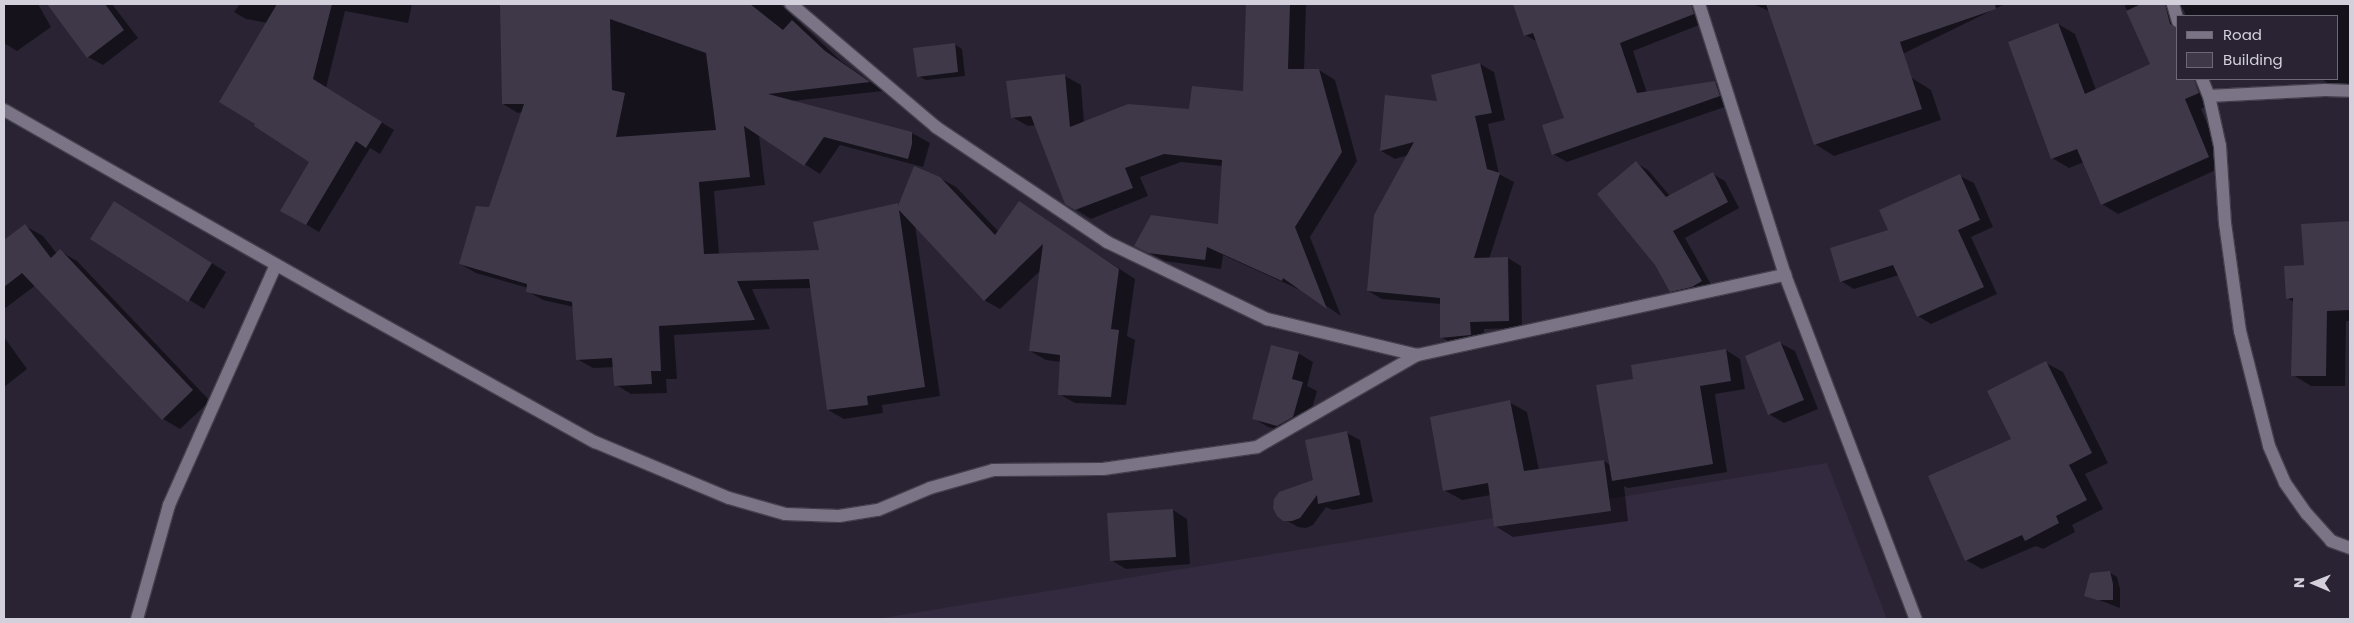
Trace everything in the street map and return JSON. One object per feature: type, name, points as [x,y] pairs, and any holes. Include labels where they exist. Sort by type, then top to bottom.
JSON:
[{"type":"street","points":[[791,4],[936,128],[1107,242],[1267,319],[1417,355]]},
{"type":"street","points":[[1699,4],[1785,275],[1916,619]]},
{"type":"street","points":[[2202,80],[2209,96],[2220,146],[2225,223],[2240,331],[2269,446],[2285,483],[2307,514],[2331,541],[2350,548]]},
{"type":"street","points":[[2209,96],[2325,90],[2350,91]]},
{"type":"street","points":[[4,110],[276,265],[596,442],[729,498],[785,514],[839,516],[878,510],[930,488],[992,470],[1103,469],[1257,447],[1417,355],[1785,275]]},
{"type":"street","points":[[137,619],[169,505],[276,265]]},
{"type":"shaded area","points":[[1827,463],[1887,619],[877,619]]},
{"type":"building","points":[[47,4],[105,4],[124,30],[87,58]]},
{"type":"building","points":[[277,4],[332,4],[313,79],[382,122],[366,148],[356,141],[306,225],[280,211],[309,162],[254,126],[255,124],[219,102]]},
{"type":"building","points":[[500,4],[750,4],[783,30],[792,20],[825,51],[870,82],[768,94],[912,132],[912,144],[908,159],[824,137],[804,166],[744,126],[750,177],[699,182],[704,254],[819,250],[813,222],[898,203],[898,206],[914,166],[940,177],[995,235],[1019,201],[1119,269],[1111,329],[1119,330],[1111,397],[1058,395],[1060,355],[1029,351],[1043,244],[984,301],[899,210],[925,387],[867,396],[868,405],[827,410],[809,279],[737,281],[755,320],[659,326],[661,371],[651,371],[652,384],[614,386],[612,358],[576,360],[572,302],[526,292],[527,284],[459,264],[476,206],[489,207],[524,104],[502,104]],"holes":[[[610,19],[706,53],[716,130],[616,137],[625,93],[612,90]]]},
{"type":"building","points":[[1246,4],[1290,4],[1288,69],[1319,69],[1342,152],[1295,227],[1327,309],[1283,278],[1282,281],[1207,247],[1205,260],[1148,253],[1134,246],[1151,215],[1218,224],[1222,160],[1164,154],[1125,168],[1133,188],[1075,210],[1065,204],[1031,116],[1011,118],[1006,81],[1065,74],[1070,127],[1128,104],[1189,109],[1192,86],[1243,91]]},
{"type":"building","points":[[1513,4],[1691,4],[1694,14],[1620,43],[1637,93],[1715,81],[1720,96],[1552,155],[1542,125],[1564,118],[1533,33],[1524,36]]},
{"type":"building","points":[[1766,4],[1995,4],[1996,9],[1900,42],[1922,109],[1814,145]]},
{"type":"building","points":[[2141,4],[2165,4],[2170,24],[2176,28],[2176,80],[2194,80],[2199,93],[2185,99],[2209,157],[2101,205],[2077,149],[2051,159],[2008,42],[2058,23],[2085,94],[2150,64],[2126,11]]},
{"type":"building","points":[[955,43],[958,72],[917,77],[913,48]]},
{"type":"building","points":[[1480,63],[1492,113],[1475,116],[1487,169],[1500,173],[1474,258],[1508,257],[1509,321],[1470,322],[1471,335],[1440,338],[1440,298],[1367,291],[1374,215],[1414,142],[1380,151],[1385,95],[1437,101],[1431,75]]},
{"type":"building","points":[[1636,161],[1666,197],[1713,172],[1728,202],[1673,231],[1702,281],[1692,287],[1670,292],[1655,265],[1597,194]]},
{"type":"building","points":[[1960,174],[1980,220],[1958,230],[1984,287],[1917,317],[1893,265],[1840,282],[1830,248],[1888,230],[1879,210]]},
{"type":"building","points":[[114,201],[212,263],[188,302],[90,239]]},
{"type":"building","points":[[2350,221],[2350,310],[2327,311],[2326,376],[2291,376],[2293,298],[2286,299],[2284,266],[2304,265],[2301,224]]},
{"type":"building","points":[[25,224],[51,258],[60,249],[193,390],[162,420],[22,273],[4,287],[4,240]]},
{"type":"building","points":[[1780,341],[1804,400],[1768,415],[1745,356]]},
{"type":"building","points":[[1271,345],[1299,352],[1292,379],[1303,382],[1293,417],[1277,426],[1252,419]]},
{"type":"building","points":[[1726,349],[1731,381],[1700,386],[1713,464],[1612,481],[1596,385],[1633,379],[1631,365]]},
{"type":"building","points":[[2046,361],[2092,453],[2069,465],[2087,500],[2056,516],[2059,523],[2025,541],[2022,535],[1965,561],[1928,476],[2011,439],[1987,391]]},
{"type":"building","points":[[1510,400],[1524,471],[1604,460],[1611,511],[1494,527],[1488,483],[1443,491],[1430,417]]},
{"type":"building","points":[[1347,431],[1360,495],[1318,504],[1317,495],[1300,518],[1292,521],[1283,521],[1277,516],[1273,508],[1274,499],[1279,492],[1313,480],[1305,440]]},
{"type":"building","points":[[1173,509],[1176,557],[1110,561],[1107,513]]},
{"type":"building","points":[[2110,571],[2113,584],[2113,600],[2097,600],[2084,596],[2090,573]]}]
